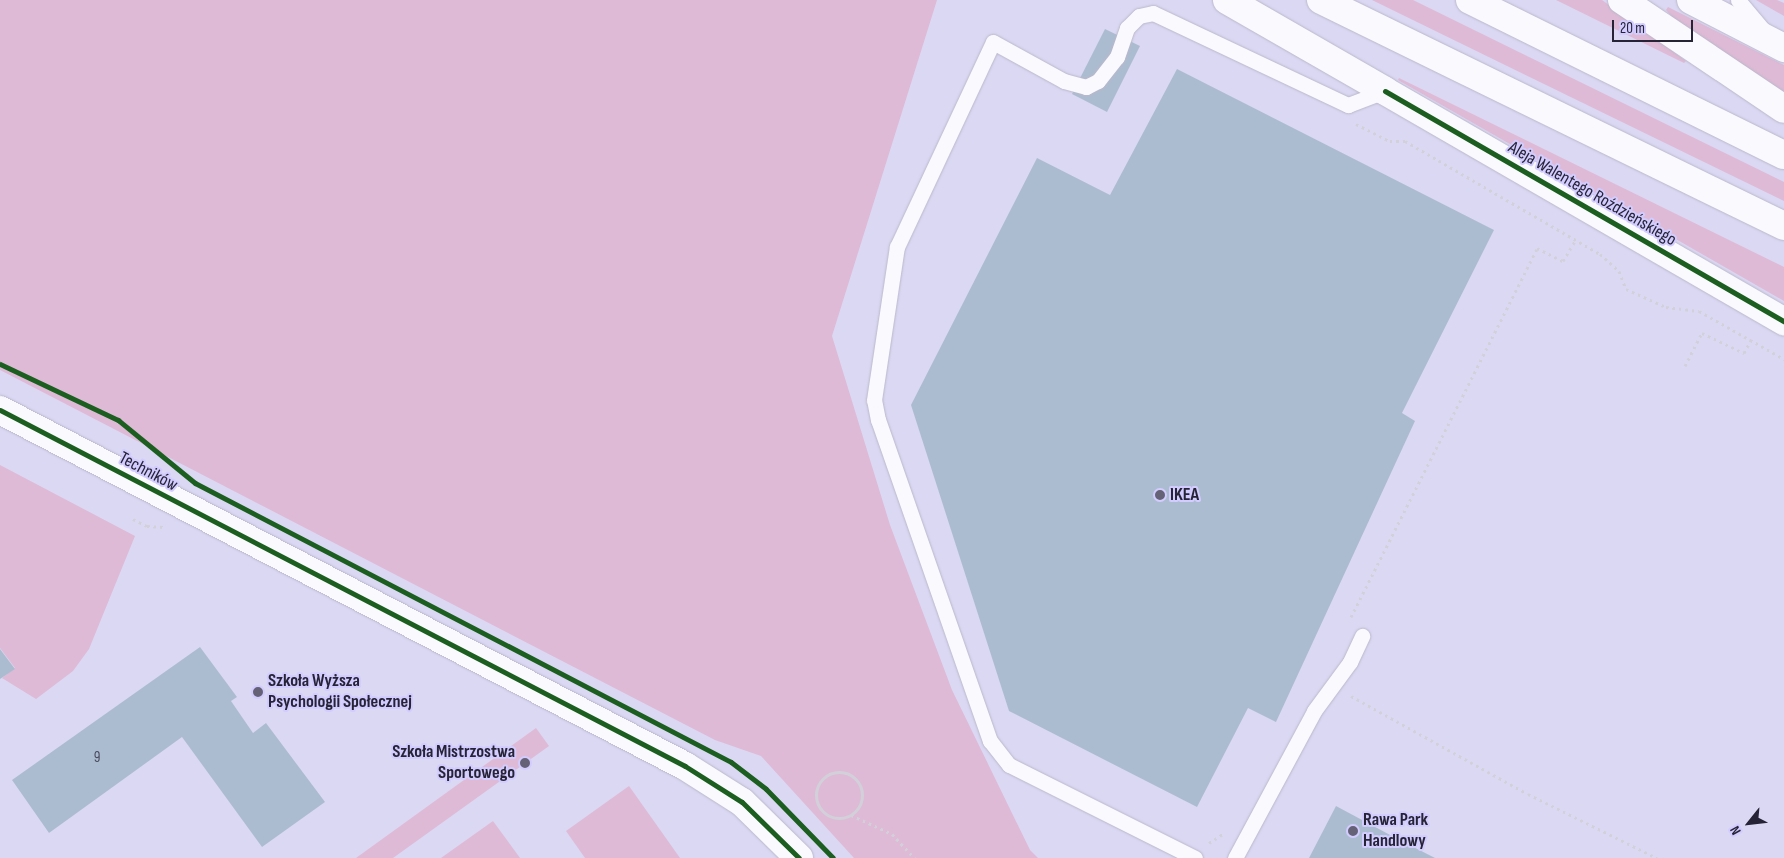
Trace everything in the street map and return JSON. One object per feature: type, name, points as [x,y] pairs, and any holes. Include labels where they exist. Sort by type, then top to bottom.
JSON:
[{"type":"main road","name":"Aleja Walentego Roździeńskiego","points":[[1227,0],[1784,321]]},
{"type":"main road","points":[[1321,0],[1784,226]]},
{"type":"main road","points":[[1470,0],[1784,155]]},
{"type":"main road","points":[[1622,0],[1784,109]]},
{"type":"main road","points":[[1691,0],[1779,46]]},
{"type":"main road","name":"Techników","points":[[0,410],[685,766],[742,802],[799,858]]},
{"type":"lane","points":[[1738,0],[1779,46]]},
{"type":"lane","points":[[1195,858],[1009,765],[990,741],[885,439],[874,400],[897,247],[993,42],[1064,81],[1086,88],[1098,81],[1117,57],[1127,28],[1139,16],[1153,13],[1348,105],[1385,91]]},
{"type":"lane","points":[[1235,858],[1314,711],[1350,662],[1362,636]]},
{"type":"path","points":[[1348,120],[1390,141],[1405,141],[1576,239],[1600,254],[1619,271],[1626,289],[1666,307],[1698,311],[1784,359]]},
{"type":"path","points":[[1348,624],[1537,248],[1563,261],[1576,239]]},
{"type":"path","points":[[1685,366],[1702,333],[1744,353],[1751,340]]},
{"type":"path","points":[[1333,686],[1528,794],[1657,858]]},
{"type":"path","points":[[851,815],[862,801],[862,786],[849,772],[841,770],[827,774],[818,783],[816,798],[822,810],[832,817],[851,815],[892,834],[914,858]]},
{"type":"path","points":[[1178,849],[1181,842],[1209,842],[1230,829]]},
{"type":"shaded area","points":[[0,0],[937,0],[832,336],[890,525],[952,690],[1030,850],[1038,858],[854,858],[761,756],[715,740],[0,370]]},
{"type":"shaded area","points":[[1372,0],[1413,0],[1784,182],[1784,201]]},
{"type":"shaded area","points":[[1556,0],[1602,0],[1686,61],[1684,63]]},
{"type":"shaded area","points":[[1756,0],[1777,0],[1784,3],[1784,16]]},
{"type":"shaded area","points":[[1668,7],[1784,65],[1784,101],[1672,17],[1666,10]]},
{"type":"shaded area","points":[[1399,78],[1784,267],[1784,301],[1398,80]]},
{"type":"shaded area","points":[[0,465],[135,536],[89,649],[73,671],[36,699],[2,678],[15,668],[0,648]]},
{"type":"shaded area","points":[[536,728],[549,746],[393,858],[356,858]]},
{"type":"shaded area","points":[[629,786],[680,858],[585,858],[566,831]]},
{"type":"shaded area","points":[[493,821],[520,858],[441,858]]},
{"type":"building","points":[[1105,29],[1140,46],[1107,112],[1072,94]]},
{"type":"building","name":"IKEA","points":[[1177,69],[1494,230],[1402,413],[1415,421],[1276,722],[1248,708],[1197,807],[1009,711],[911,405],[1037,158],[1110,195]]},
{"type":"building","points":[[200,647],[237,697],[231,701],[253,733],[266,723],[325,802],[262,847],[182,737],[49,833],[12,780]]},
{"type":"building","points":[[0,649],[15,669],[0,679]]},
{"type":"building","name":"Rawa Park Handlowy","points":[[1336,806],[1392,836],[1435,858],[1309,858]]},
{"type":"cycle path","points":[[1385,91],[1784,321]]},
{"type":"cycle path","points":[[0,364],[118,420],[195,483],[731,762],[766,789],[833,858]]},
{"type":"cycle path","points":[[0,410],[685,766],[742,802],[799,858]]},
{"type":"place","name":"IKEA","points":[[1160,495]]},
{"type":"place","name":"Szkoła Wyższa Psychologii Społecznej","points":[[258,692]]},
{"type":"place","name":"Szkoła Mistrzostwa Sportowego","points":[[525,763]]},
{"type":"place","name":"Rawa Park Handlowy","points":[[1353,831]]}]
